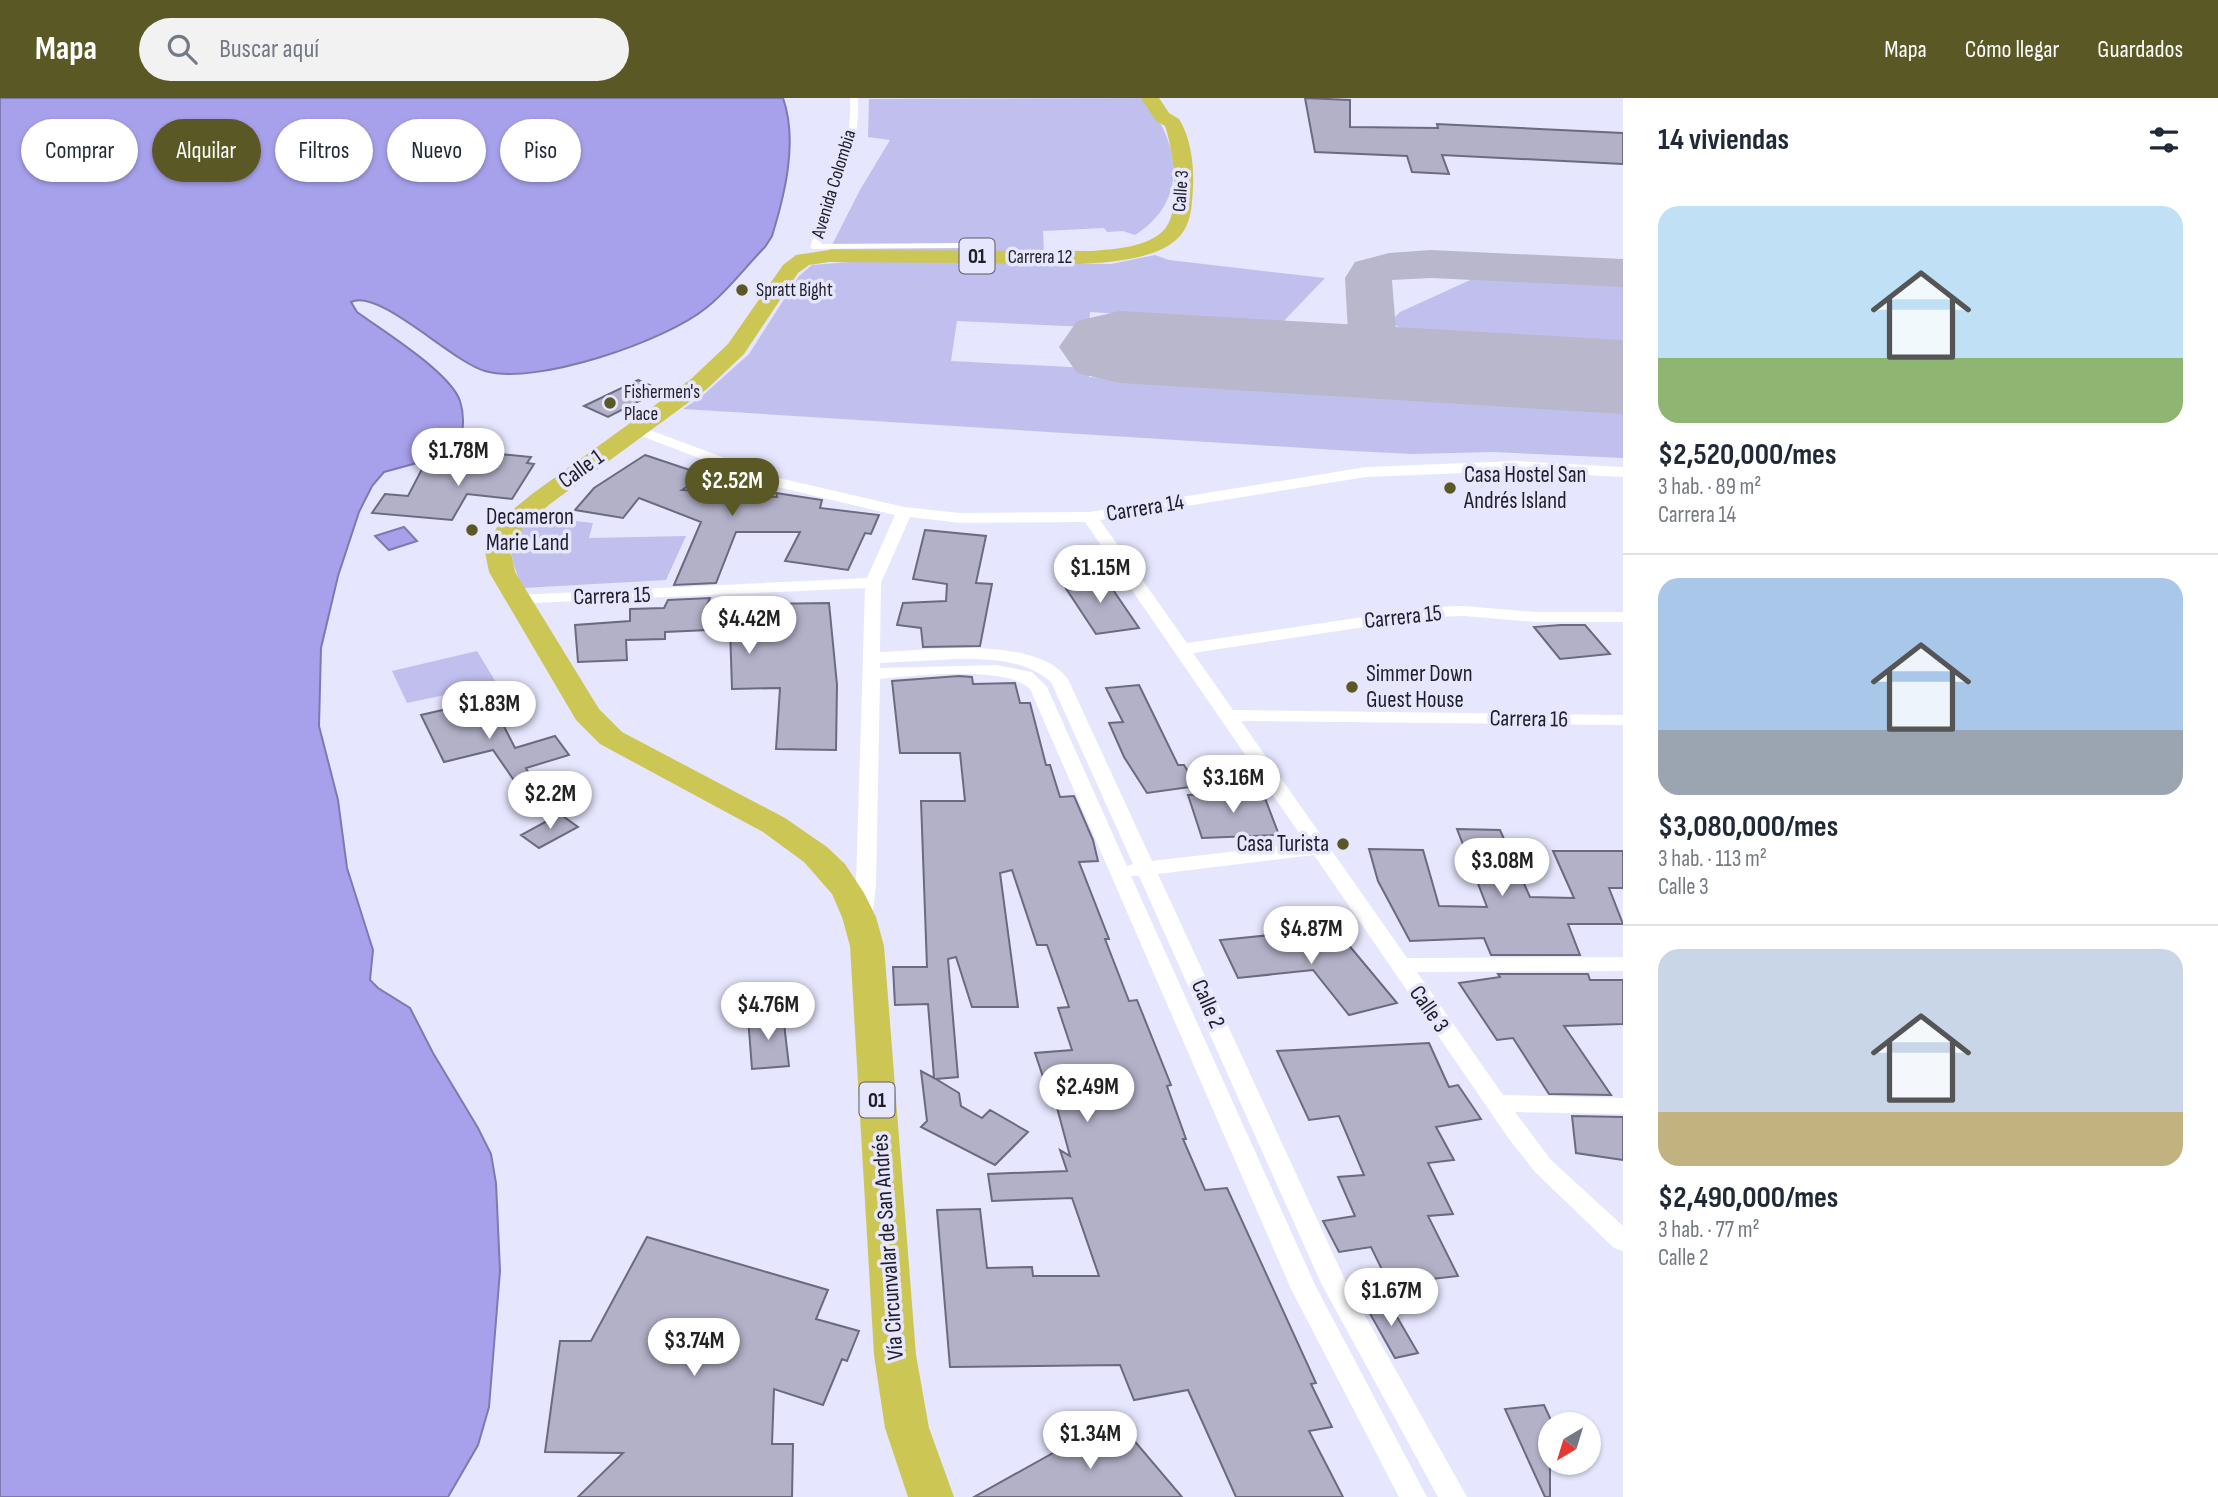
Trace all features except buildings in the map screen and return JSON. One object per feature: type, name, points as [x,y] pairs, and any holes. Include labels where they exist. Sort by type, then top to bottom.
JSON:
[{"type":"highway","name":"Calle 3","points":[[1150,98],[1162,117],[1173,123],[1183,157],[1184,183],[1179,223],[1168,237],[1150,246]]},
{"type":"highway","name":"Calle 3","points":[[1166,98],[1178,118],[1173,123]]},
{"type":"highway","name":"Carrera 12","points":[[803,259],[845,256],[1091,257],[1150,246]]},
{"type":"highway","name":"Calle 1","points":[[696,782],[611,737],[598,727],[587,714],[502,572],[497,547],[504,533],[541,499],[699,384],[723,363],[749,332],[785,274],[803,259]]},
{"type":"highway","name":"Vía Circunvalar de San Andrés","points":[[696,782],[786,830],[813,850],[845,885],[862,921],[867,946],[897,1368],[902,1408],[921,1476],[931,1497]]},
{"type":"street","name":"Avenida Colombia","points":[[854,98],[848,145],[815,247],[965,246]]},
{"type":"street","name":"Carrera 14","points":[[636,429],[774,482],[904,512],[960,518],[1090,517],[1366,472],[1515,466],[1623,472]]},
{"type":"street","points":[[862,921],[866,885],[873,583],[904,512]]},
{"type":"street","name":"Calle 3","points":[[1090,517],[1496,1103],[1543,1166],[1623,1241]]},
{"type":"street","name":"Carrera 15","points":[[519,600],[873,583]]},
{"type":"street","name":"Carrera 15","points":[[1184,649],[1431,612],[1464,611],[1536,617],[1623,617]]},
{"type":"street","points":[[871,666],[1032,670]]},
{"type":"street","name":"Calle 2","points":[[1032,670],[1059,679],[1334,1283],[1453,1497]]},
{"type":"street","name":"Calle 2","points":[[1032,670],[1304,1289],[1413,1497]]},
{"type":"street","name":"Carrera 16","points":[[1226,715],[1623,720]]},
{"type":"street","points":[[1120,872],[1318,848]]},
{"type":"street","points":[[1398,965],[1623,964]]},
{"type":"street","points":[[1496,1103],[1623,1106]]},
{"type":"street","points":[[1304,1289],[1334,1283]]},
{"type":"shaded area","points":[[0,98],[783,98],[790,149],[785,185],[772,236],[765,247],[714,301],[687,321],[662,334],[599,358],[535,372],[507,374],[485,371],[471,365],[397,315],[379,306],[363,301],[351,302],[357,312],[430,365],[454,390],[462,407],[463,428],[460,445],[439,457],[384,472],[372,486],[359,512],[338,576],[321,648],[319,726],[338,800],[347,868],[373,950],[370,980],[410,1008],[491,1154],[496,1183],[500,1271],[489,1407],[478,1445],[448,1497],[0,1497]]},
{"type":"shaded area","points":[[1143,98],[1165,133],[1174,170],[1165,205],[1153,221],[1135,235],[1123,231],[1107,232],[1104,228],[1043,231],[1044,253],[829,251],[860,190],[890,140],[868,137],[869,99]]},
{"type":"shaded area","points":[[1155,255],[1169,260],[1325,278],[1281,324],[1090,312],[1089,327],[957,321],[951,361],[1089,368],[1089,377],[1623,410],[1623,458],[1492,452],[1413,454],[1352,451],[683,409],[701,397],[749,354],[799,276],[812,265],[861,261],[1111,264]]},
{"type":"shaded area","points":[[1479,276],[1623,285],[1623,348],[1431,337],[1410,333],[1395,325],[1394,318],[1400,312]]},
{"type":"shaded area","points":[[533,516],[593,523],[589,538],[686,536],[666,580],[523,588],[514,566],[512,549],[518,534]]},
{"type":"shaded area","points":[[404,527],[417,541],[389,550],[375,536]]},
{"type":"shaded area","points":[[477,651],[497,684],[407,703],[392,671]]},
{"type":"taxiway","points":[[1372,336],[1368,278],[1371,272],[1389,267],[1431,264],[1623,273]]},
{"type":"taxiway","points":[[1312,359],[1352,350],[1372,336]]},
{"type":"taxiway","points":[[1372,336],[1394,352],[1430,366]]},
{"type":"runway","points":[[1120,347],[1623,377]]},
{"type":"place","name":"Spratt Bight","points":[[742,290]]},
{"type":"place","name":"Fishermen's Place","points":[[610,403]]},
{"type":"place","name":"Casa Hostel San Andrés Island","points":[[1450,488]]},
{"type":"place","name":"Decameron Marie Land","points":[[472,530]]},
{"type":"place","name":"Simmer Down Guest House","points":[[1352,687]]},
{"type":"place","name":"Casa Turista","points":[[1343,844]]}]
